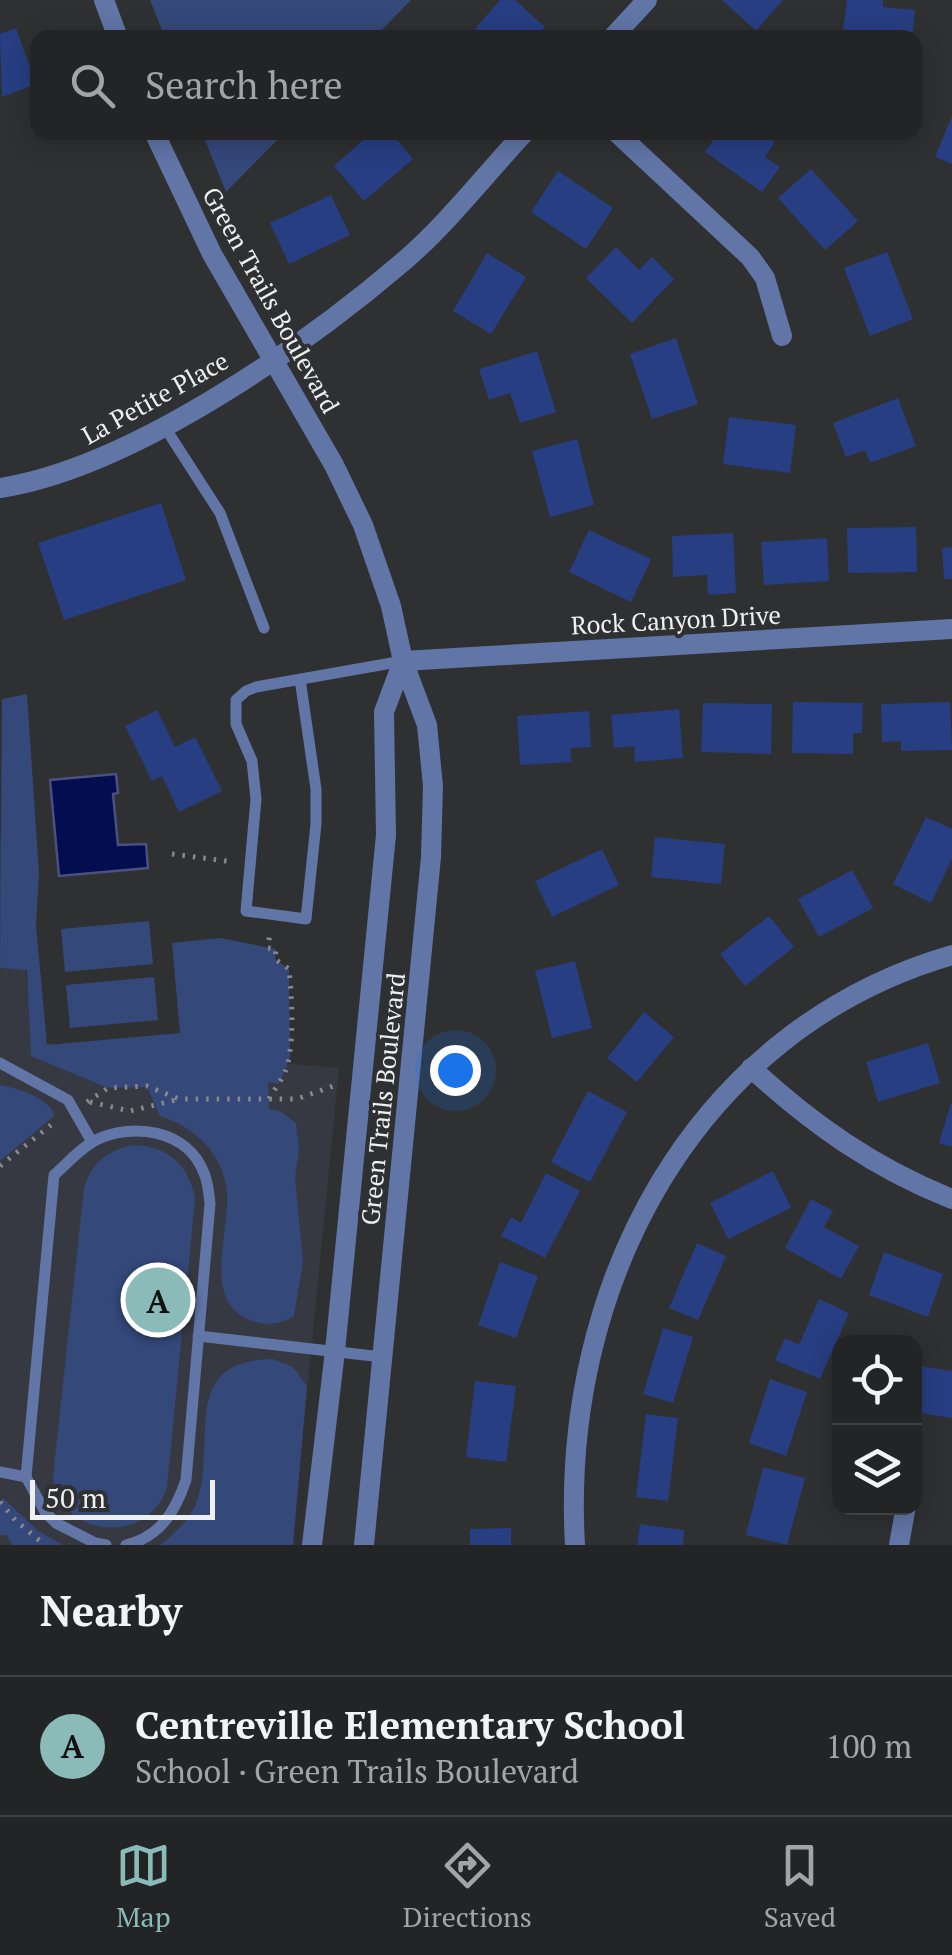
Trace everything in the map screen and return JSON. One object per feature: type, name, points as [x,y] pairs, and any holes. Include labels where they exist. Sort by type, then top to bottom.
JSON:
[{"type":"street","points":[[104,0],[115,30]]},
{"type":"street","points":[[619,30],[647,0]]},
{"type":"street","name":"Green Trails Boulevard","points":[[158,140],[212,254],[334,465],[363,525],[391,606],[404,661],[428,725],[432,822],[364,1545]]},
{"type":"street","name":"La Petite Place","points":[[0,488],[67,472],[164,426],[273,358],[338,314],[406,260],[518,140]]},
{"type":"street","points":[[625,140],[750,257],[765,278],[782,336]]},
{"type":"street","name":"Rock Canyon Drive","points":[[404,661],[952,629]]},
{"type":"street","name":"Green Trails Boulevard","points":[[312,1545],[386,835],[384,712],[404,661]]},
{"type":"street","points":[[575,1545],[574,1455],[580,1402],[604,1302],[638,1222],[676,1158],[711,1110],[751,1068],[810,1020],[845,997],[912,966],[952,955]]},
{"type":"street","points":[[751,1068],[795,1109],[838,1141],[887,1170],[952,1199]]},
{"type":"street","points":[[899,1545],[904,1515]]},
{"type":"lane","points":[[164,426],[220,513],[264,628]]},
{"type":"lane","points":[[300,679],[316,789],[306,919],[246,912],[256,799],[252,761],[236,724],[236,700],[256,687],[300,679],[404,661]]},
{"type":"lane","points":[[0,1064],[68,1100],[92,1142]]},
{"type":"lane","points":[[106,1545],[56,1522],[26,1477],[54,1175],[92,1142],[120,1132],[148,1131],[181,1144],[199,1163],[210,1204],[186,1480],[165,1523],[126,1545]]},
{"type":"lane","points":[[198,1336],[382,1357]]},
{"type":"lane","points":[[0,1472],[26,1477]]},
{"type":"path","points":[[172,854],[250,864]]},
{"type":"path","points":[[269,1099],[285,1074],[290,1057],[289,969],[275,959],[276,949],[268,948],[272,914]]},
{"type":"path","points":[[179,1099],[147,1086],[108,1088],[87,1102],[130,1111],[179,1099],[298,1099],[336,1085]]},
{"type":"path","points":[[0,1166],[52,1125]]},
{"type":"path","points":[[0,1502],[16,1522],[45,1545]]},
{"type":"shaded area","points":[[150,0],[411,0],[382,30],[162,30]]},
{"type":"shaded area","points":[[205,140],[277,140],[226,192]]},
{"type":"shaded area","points":[[27,694],[39,874],[36,925],[47,1045],[180,1033],[172,943],[220,938],[276,949],[275,959],[289,969],[290,1057],[279,1084],[268,1082],[269,1109],[280,1111],[296,1123],[299,1150],[295,1177],[303,1262],[294,1316],[283,1321],[267,1324],[250,1320],[234,1310],[225,1296],[222,1260],[226,1185],[223,1172],[203,1141],[160,1116],[147,1087],[108,1088],[31,1056],[27,970],[0,968],[2,699]]},
{"type":"shaded area","points":[[116,774],[118,793],[113,794],[118,845],[146,844],[148,868],[59,876],[50,780]]},
{"type":"shaded area","points":[[12,832],[33,1042],[339,1068],[292,1545],[0,1545],[0,833]]},
{"type":"shaded area","points":[[149,921],[153,964],[65,972],[61,929]]},
{"type":"shaded area","points":[[154,977],[158,1020],[70,1028],[66,985]]},
{"type":"shaded area","points":[[0,1085],[38,1098],[54,1113],[0,1161]]},
{"type":"shaded area","points":[[133,1145],[157,1149],[175,1160],[188,1176],[195,1199],[167,1487],[157,1506],[143,1519],[125,1526],[106,1527],[88,1523],[72,1513],[59,1498],[53,1477],[84,1188],[91,1171],[102,1159]]},
{"type":"shaded area","points":[[273,1359],[293,1367],[307,1386],[293,1545],[160,1545],[185,1522],[196,1504],[212,1389],[223,1374],[243,1363]]},
{"type":"shaded area","points":[[3,1498],[38,1531],[63,1545],[12,1545],[7,1535],[0,1535]]},
{"type":"building","points":[[500,0],[515,0],[545,27],[542,30],[475,29]]},
{"type":"building","points":[[722,0],[783,0],[755,30]]},
{"type":"building","points":[[847,0],[883,0],[883,7],[915,10],[913,30],[843,29]]},
{"type":"building","points":[[16,28],[30,67],[30,86],[2,97],[0,34]]},
{"type":"building","points":[[952,116],[952,164],[935,157]]},
{"type":"building","points":[[363,140],[398,140],[413,159],[364,201],[334,166]]},
{"type":"building","points":[[713,140],[772,140],[775,142],[765,157],[780,167],[762,192],[705,152]]},
{"type":"building","points":[[811,169],[858,221],[825,250],[778,198]]},
{"type":"building","points":[[558,171],[613,208],[586,249],[531,212]]},
{"type":"building","points":[[331,195],[350,235],[289,264],[270,223]]},
{"type":"building","points":[[616,247],[639,270],[652,257],[674,279],[632,323],[586,278]]},
{"type":"building","points":[[887,252],[913,319],[870,336],[844,268]]},
{"type":"building","points":[[487,253],[526,277],[491,334],[453,311]]},
{"type":"building","points":[[676,338],[698,404],[652,419],[630,354]]},
{"type":"building","points":[[537,351],[556,412],[520,423],[510,393],[489,400],[479,369]]},
{"type":"building","points":[[898,398],[916,446],[870,463],[865,450],[846,457],[833,423]]},
{"type":"building","points":[[729,417],[796,425],[790,473],[723,464]]},
{"type":"building","points":[[577,439],[594,505],[550,517],[532,451]]},
{"type":"building","points":[[161,503],[186,580],[64,620],[38,543]]},
{"type":"building","points":[[916,527],[917,572],[848,573],[847,528]]},
{"type":"building","points":[[589,530],[651,559],[631,602],[569,572]]},
{"type":"building","points":[[733,533],[736,593],[708,595],[707,575],[673,577],[672,536]]},
{"type":"building","points":[[827,538],[829,581],[764,585],[761,542]]},
{"type":"building","points":[[952,547],[952,579],[944,579],[942,548]]},
{"type":"building","points":[[793,702],[863,703],[862,733],[853,733],[853,754],[792,753]]},
{"type":"building","points":[[950,702],[952,750],[901,751],[901,741],[882,742],[881,704]]},
{"type":"building","points":[[703,703],[772,704],[771,754],[701,752]]},
{"type":"building","points":[[679,709],[683,758],[635,762],[634,746],[614,748],[611,715]]},
{"type":"building","points":[[157,710],[175,747],[195,737],[222,791],[179,812],[162,776],[152,781],[125,726]]},
{"type":"building","points":[[589,711],[591,747],[570,748],[572,762],[520,765],[517,716]]},
{"type":"building","points":[[926,817],[952,829],[952,859],[931,903],[893,884]]},
{"type":"building","points":[[655,837],[725,844],[721,884],[651,877]]},
{"type":"building","points":[[602,849],[619,885],[552,917],[535,881]]},
{"type":"building","points":[[852,870],[873,908],[819,937],[798,899]]},
{"type":"building","points":[[769,916],[794,947],[745,986],[720,954]]},
{"type":"building","points":[[575,961],[592,1028],[552,1038],[535,971]]},
{"type":"building","points":[[644,1012],[674,1037],[637,1082],[607,1058]]},
{"type":"building","points":[[928,1043],[940,1083],[878,1102],[866,1062]]},
{"type":"building","points":[[588,1091],[627,1112],[590,1182],[551,1162]]},
{"type":"building","points":[[952,1104],[952,1147],[939,1143]]},
{"type":"building","points":[[773,1171],[791,1208],[728,1239],[710,1203]]},
{"type":"building","points":[[546,1173],[580,1191],[545,1258],[501,1236],[511,1217],[521,1223]]},
{"type":"building","points":[[811,1199],[833,1211],[824,1227],[859,1246],[841,1279],[785,1248]]},
{"type":"building","points":[[697,1243],[726,1256],[698,1320],[669,1308]]},
{"type":"building","points":[[884,1252],[943,1274],[928,1317],[869,1295]]},
{"type":"building","points":[[500,1262],[538,1276],[516,1338],[478,1325]]},
{"type":"building","points":[[819,1299],[849,1313],[839,1335],[832,1335],[832,1352],[820,1379],[775,1360],[785,1338],[799,1345]]},
{"type":"building","points":[[663,1328],[693,1337],[673,1403],[643,1394]]},
{"type":"building","points":[[922,1366],[952,1371],[952,1418],[922,1413]]},
{"type":"building","points":[[770,1379],[807,1392],[786,1456],[749,1443]]},
{"type":"building","points":[[475,1381],[516,1386],[506,1462],[466,1457]]},
{"type":"building","points":[[646,1414],[678,1418],[668,1501],[636,1497]]},
{"type":"building","points":[[763,1467],[805,1478],[787,1545],[746,1535]]},
{"type":"building","points":[[640,1524],[684,1530],[683,1545],[637,1545]]},
{"type":"building","points":[[511,1528],[511,1545],[470,1545],[470,1529]]},
{"type":"place","name":"Centreville Elementary School","points":[[158,1300]]}]
